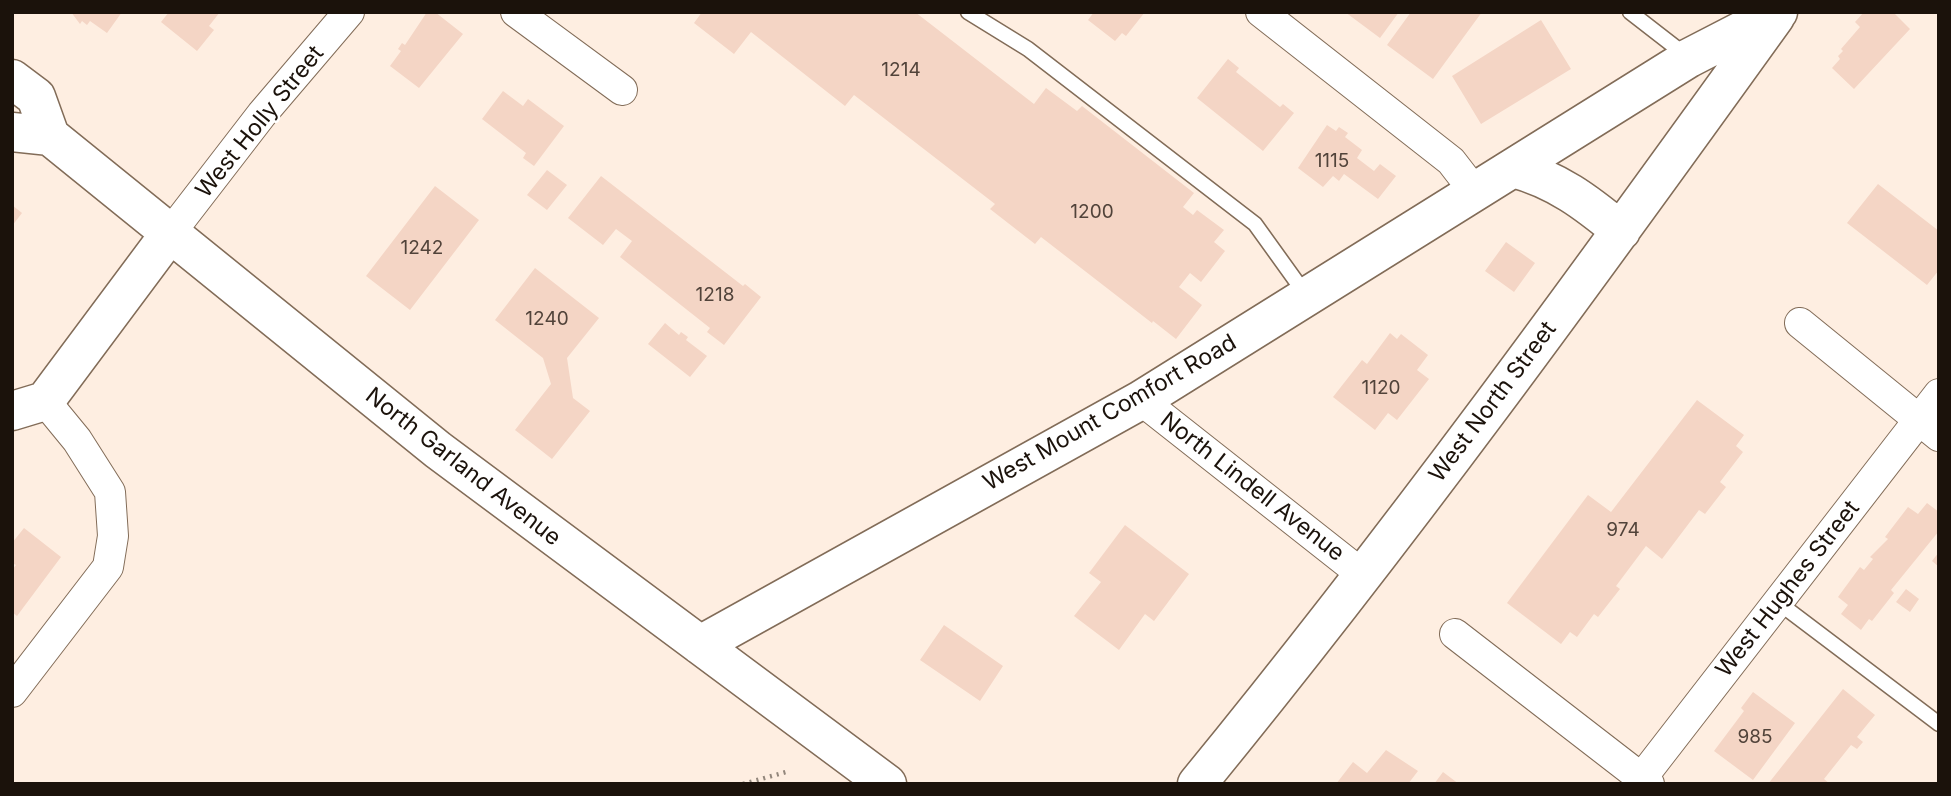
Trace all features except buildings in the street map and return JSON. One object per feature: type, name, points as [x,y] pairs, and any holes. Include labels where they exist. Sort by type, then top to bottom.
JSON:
[{"type":"main road","name":"West Mount Comfort Road","points":[[700,645],[1141,400],[1689,58],[1778,12]]},
{"type":"main road","name":"West North Street","points":[[1197,784],[1363,575],[1621,231],[1778,12]]},
{"type":"main road","points":[[12,79],[36,97],[50,136],[12,132]]},
{"type":"main road","name":"North Garland Avenue","points":[[50,136],[438,450],[887,784]]},
{"type":"main road","points":[[1513,168],[1542,176],[1566,188],[1621,231]]},
{"type":"main road","points":[[29,406],[171,232]]},
{"type":"street","name":"West Holly Street","points":[[171,232],[262,114],[349,12]]},
{"type":"street","points":[[516,12],[622,90]]},
{"type":"street","points":[[1261,12],[1451,161],[1475,192]]},
{"type":"street","points":[[1800,323],[1928,428]]},
{"type":"street","name":"West Hughes Street","points":[[1643,782],[1779,603],[1928,428],[1939,394]]},
{"type":"street","name":"North Lindell Avenue","points":[[1141,400],[1363,575]]},
{"type":"street","points":[[12,692],[108,567],[113,536],[110,492],[77,440],[29,406]]},
{"type":"street","points":[[1455,634],[1643,782]]},
{"type":"lane","points":[[968,12],[1028,49],[1255,224],[1307,296]]},
{"type":"lane","points":[[1630,12],[1689,58]]},
{"type":"lane","points":[[1779,603],[1939,724]]},
{"type":"path","points":[[743,784],[786,772]]}]
